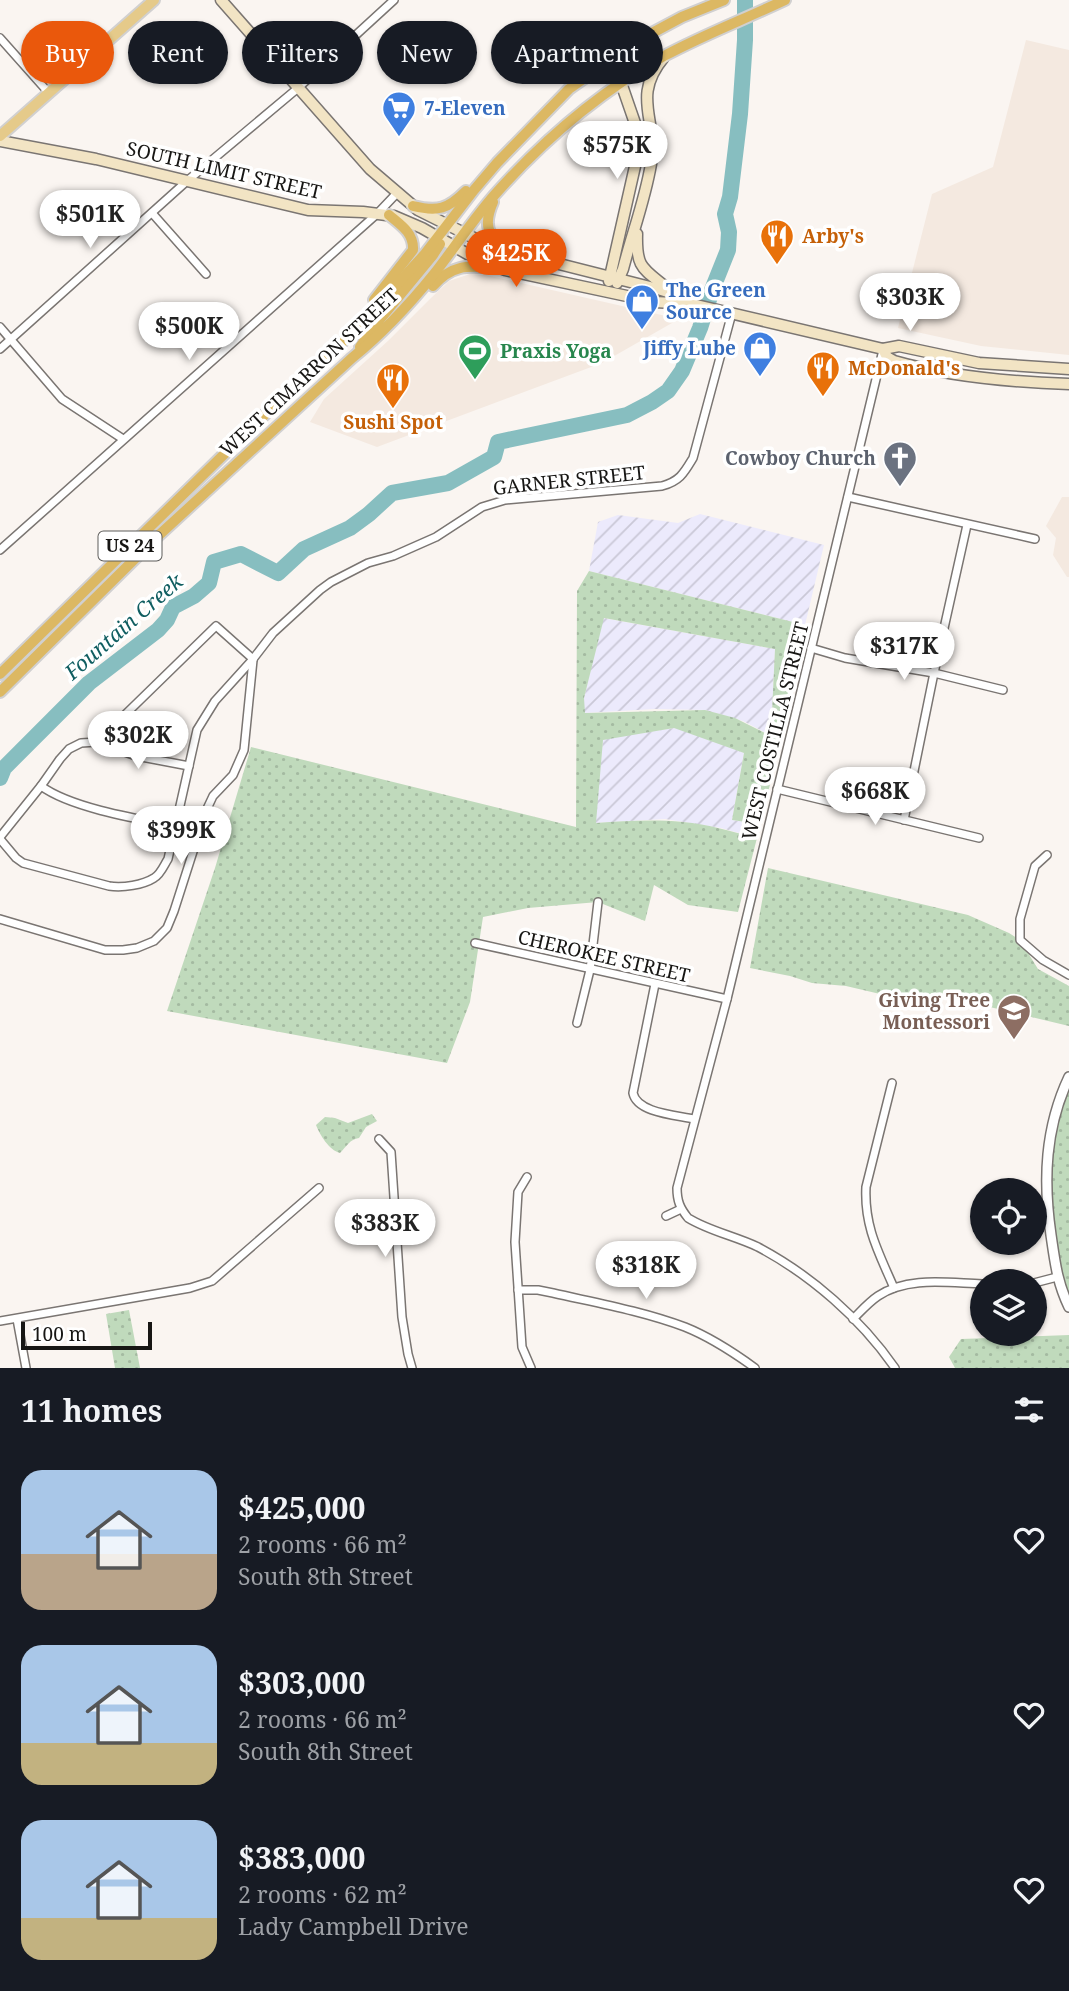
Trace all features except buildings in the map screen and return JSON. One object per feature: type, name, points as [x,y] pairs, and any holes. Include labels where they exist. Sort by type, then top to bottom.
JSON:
[{"type":"highway","points":[[663,27],[724,0]]},
{"type":"highway","name":"WEST CIMARRON STREET","points":[[663,57],[783,1]]},
{"type":"highway","points":[[413,206],[435,209],[447,207],[459,199],[576,84]]},
{"type":"highway","name":"WEST CIMARRON STREET","points":[[0,692],[159,535],[390,325],[435,273],[499,190],[542,147],[620,84]]},
{"type":"highway","points":[[352,358],[380,318],[433,255],[447,225],[497,163]]},
{"type":"highway","points":[[499,190],[488,215],[488,229],[495,240],[518,254]]},
{"type":"highway","points":[[352,333],[369,306],[413,250],[410,234],[384,214]]},
{"type":"highway","name":"WEST CIMARRON STREET","points":[[0,674],[260,419],[352,333],[440,238]]},
{"type":"highway","points":[[390,325],[401,321],[449,271],[464,266],[496,268]]},
{"type":"main road","points":[[0,138],[48,92],[154,0]]},
{"type":"main road","points":[[220,0],[370,169],[413,206],[483,243],[674,294]]},
{"type":"main road","points":[[610,292],[648,177],[652,155],[647,89],[650,76],[666,55]]},
{"type":"main road","points":[[615,278],[639,145],[635,119],[621,84]]},
{"type":"main road","name":"SOUTH LIMIT STREET","points":[[0,138],[308,209],[384,214],[407,220],[496,268],[666,304],[692,304]]},
{"type":"main road","points":[[637,214],[637,246],[642,267],[674,294],[692,304],[883,349],[899,346],[989,364],[1069,369]]},
{"type":"main road","points":[[883,349],[887,357],[894,360],[941,372],[1069,384]]},
{"type":"street","points":[[0,349],[187,180],[298,88],[394,0]]},
{"type":"street","points":[[0,38],[48,92]]},
{"type":"street","points":[[0,550],[123,439],[384,214],[397,193]]},
{"type":"street","points":[[152,213],[206,274]]},
{"type":"street","name":"GARNER STREET","points":[[0,838],[23,863],[120,888],[153,879],[168,859],[197,730],[215,701],[273,633],[331,582],[368,563],[436,537],[489,504],[505,500],[674,483],[693,458],[732,313]]},
{"type":"street","points":[[0,327],[62,399],[123,439]]},
{"type":"street","name":"WEST COSTILLA STREET","points":[[681,1209],[677,1188],[727,999],[883,349]]},
{"type":"street","points":[[848,497],[1034,539]]},
{"type":"street","points":[[904,820],[967,525]]},
{"type":"street","points":[[0,919],[105,950],[137,948],[154,941],[167,928],[206,811],[213,796],[233,775],[244,750],[253,659],[216,626],[97,742]]},
{"type":"street","points":[[811,648],[845,658],[934,673],[1003,690]]},
{"type":"street","points":[[0,838],[60,759],[69,749],[81,743],[97,742],[136,756],[189,766]]},
{"type":"street","points":[[41,786],[67,799],[129,817],[176,825]]},
{"type":"street","points":[[777,789],[979,838]]},
{"type":"street","points":[[1046,855],[1035,866],[1020,919],[1020,940],[1043,960],[1069,975]]},
{"type":"street","points":[[577,1023],[590,970],[598,902]]},
{"type":"street","name":"CHEROKEE STREET","points":[[475,943],[727,999]]},
{"type":"street","points":[[655,984],[633,1093],[634,1100],[648,1109],[694,1119]]},
{"type":"street","points":[[1069,1077],[1055,1114],[1047,1160],[1047,1205],[1057,1277],[1069,1307]]},
{"type":"street","points":[[892,1083],[866,1187],[865,1202],[869,1228],[894,1288]]},
{"type":"street","points":[[379,1139],[391,1152],[402,1317],[412,1368]]},
{"type":"street","points":[[527,1177],[518,1192],[515,1242],[522,1346],[531,1368]]},
{"type":"street","points":[[0,1321],[190,1288],[212,1281],[319,1188]]},
{"type":"street","points":[[666,1216],[681,1209],[696,1222],[773,1256],[809,1280],[853,1319],[895,1368]]},
{"type":"street","points":[[1047,1280],[1057,1277]]},
{"type":"street","points":[[853,1319],[878,1296],[894,1288],[916,1282],[970,1284]]},
{"type":"street","points":[[518,1290],[553,1293],[662,1319],[711,1339],[755,1368]]},
{"type":"street","points":[[17,1318],[26,1368]]},
{"type":"shaded area","points":[[1026,40],[1069,50],[1069,355],[981,346],[898,328],[932,194],[993,167]]},
{"type":"shaded area","points":[[470,274],[486,275],[679,319],[602,363],[377,447],[310,422],[324,399],[449,281]]},
{"type":"shaded area","points":[[1062,497],[1069,497],[1069,577],[1053,555],[1056,538],[1046,526]]},
{"type":"shaded area","points":[[700,514],[824,545],[805,625],[589,571],[598,522],[618,515],[678,523]]},
{"type":"shaded area","points":[[603,618],[775,649],[772,712],[781,741],[743,721],[705,710],[655,709],[584,713],[584,698]]},
{"type":"shaded area","points":[[674,728],[692,732],[744,753],[732,820],[760,824],[757,838],[721,828],[665,819],[595,823],[603,739]]},
{"type":"green space","points":[[589,571],[805,625],[785,723],[775,724],[772,712],[775,649],[604,618],[584,698],[585,713],[705,710],[735,718],[781,741],[760,824],[732,820],[744,753],[674,728],[603,740],[596,823],[650,820],[683,822],[757,838],[738,912],[688,905],[654,885],[645,921],[598,902],[528,908],[483,917],[470,1002],[447,1063],[167,1011],[215,868],[251,747],[576,827],[577,591]]},
{"type":"green space","points":[[768,868],[968,915],[1009,933],[1020,940],[1038,969],[1069,986],[1069,1026],[931,993],[927,1005],[750,968]]},
{"type":"green space","points":[[1069,1077],[1069,1307],[1047,1205],[1055,1114]]},
{"type":"green space","points":[[372,1114],[377,1121],[366,1127],[359,1138],[340,1153],[322,1137],[316,1125],[325,1117],[348,1123]]},
{"type":"green space","points":[[129,1310],[140,1368],[115,1368],[106,1314]]},
{"type":"green space","points":[[1069,1335],[1069,1368],[955,1368],[949,1357],[961,1339],[970,1339],[970,1346],[1047,1346],[1047,1336]]},
{"type":"waterway","name":"Fountain Creek","points":[[0,778],[4,768],[89,683],[158,630],[173,607],[194,596],[209,583],[214,562],[241,554],[278,573],[304,549],[350,528],[392,493],[448,483],[494,457],[498,442],[627,415],[668,391],[682,371],[728,250],[729,232],[725,214],[730,197],[740,114],[745,0]]},
{"type":"place","name":"7-Eleven","points":[[399,138]]},
{"type":"place","name":"Arby's","points":[[777,266]]},
{"type":"place","name":"The Green Source","points":[[642,331]]},
{"type":"place","name":"Jiffy Lube","points":[[760,378]]},
{"type":"place","name":"Praxis Yoga","points":[[475,381]]},
{"type":"place","name":"McDonald's","points":[[823,398]]},
{"type":"place","name":"Sushi Spot","points":[[393,410]]},
{"type":"place","name":"Cowboy Church","points":[[900,488]]},
{"type":"place","name":"Giving Tree Montessori","points":[[1014,1041]]}]
